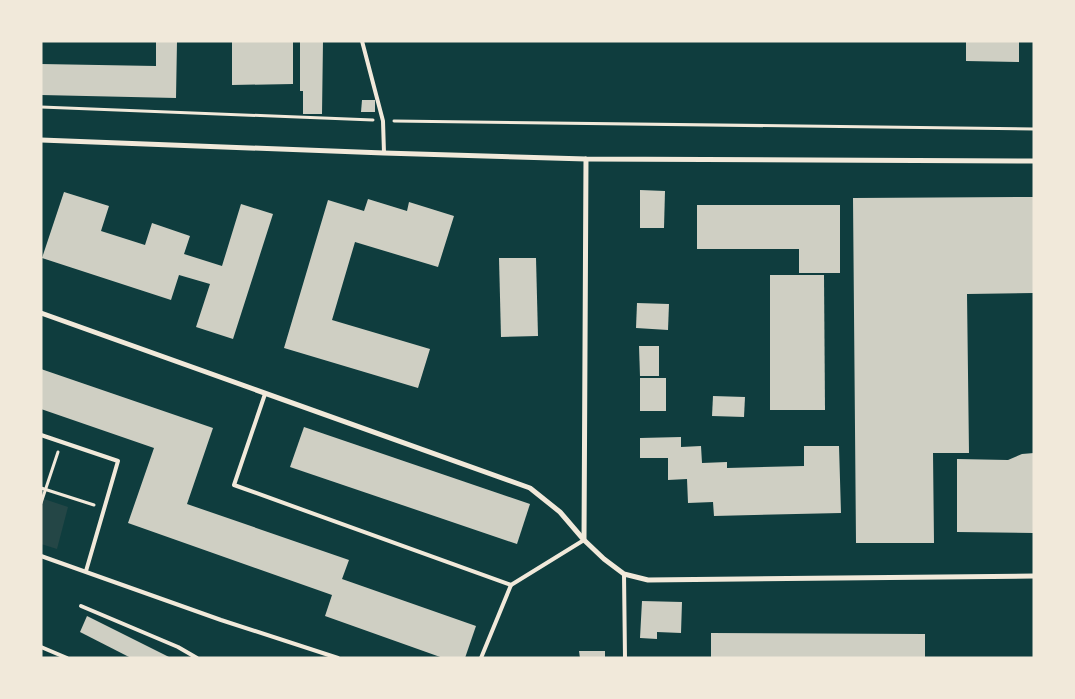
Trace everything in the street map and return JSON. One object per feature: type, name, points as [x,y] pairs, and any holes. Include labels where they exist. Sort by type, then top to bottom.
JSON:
[{"type":"street","points":[[41,140],[586,159],[1034,161]]},
{"type":"street","points":[[584,540],[586,159]]},
{"type":"street","points":[[41,313],[530,488],[560,512],[584,540],[604,559],[624,574],[648,580],[1034,576]]},
{"type":"lane","points":[[362,41],[383,121],[384,153]]},
{"type":"lane","points":[[265,394],[234,485],[511,585]]},
{"type":"lane","points":[[41,435],[118,461],[86,572]]},
{"type":"lane","points":[[481,658],[511,585],[584,540]]},
{"type":"lane","points":[[41,556],[221,620],[338,658]]},
{"type":"lane","points":[[624,574],[625,658]]},
{"type":"lane","points":[[81,606],[178,647],[197,658]]},
{"type":"lane","points":[[41,647],[67,658]]},
{"type":"path","points":[[41,107],[383,121],[1034,129]]},
{"type":"path","points":[[41,503],[43,489],[61,441]]},
{"type":"path","points":[[43,489],[104,509]]},
{"type":"shaded area","points":[[41,498],[68,507],[57,549],[41,544]]},
{"type":"building","points":[[156,41],[177,41],[176,98],[41,95],[41,64],[156,66]]},
{"type":"building","points":[[232,41],[293,41],[293,84],[232,85]]},
{"type":"building","points":[[300,41],[323,41],[322,114],[303,114],[303,91],[300,91]]},
{"type":"building","points":[[966,41],[1019,41],[1019,62],[966,61]]},
{"type":"building","points":[[362,100],[375,100],[375,112],[361,112]]},
{"type":"building","points":[[640,190],[665,191],[664,228],[640,228]]},
{"type":"building","points":[[64,192],[109,206],[101,231],[145,245],[152,223],[190,236],[184,254],[222,266],[241,204],[273,214],[233,339],[196,327],[210,284],[179,275],[171,300],[42,258]]},
{"type":"building","points":[[1034,197],[1034,293],[967,294],[969,453],[933,453],[934,543],[856,543],[853,198]]},
{"type":"building","points":[[368,199],[407,211],[409,202],[454,216],[438,267],[355,242],[332,320],[430,349],[418,388],[284,348],[328,200],[364,211]]},
{"type":"building","points":[[697,205],[840,205],[840,273],[799,273],[799,249],[697,249]]},
{"type":"building","points":[[499,258],[536,258],[538,336],[501,337]]},
{"type":"building","points":[[770,275],[824,275],[825,410],[770,410]]},
{"type":"building","points":[[637,303],[669,304],[668,330],[636,328]]},
{"type":"building","points":[[639,346],[659,346],[659,376],[640,376]]},
{"type":"building","points":[[41,369],[213,428],[187,504],[349,560],[342,579],[476,626],[465,658],[443,658],[325,616],[332,595],[128,523],[154,448],[41,409]]},
{"type":"building","points":[[640,378],[666,378],[666,411],[640,411]]},
{"type":"building","points":[[713,396],[745,397],[744,417],[712,416]]},
{"type":"building","points":[[304,427],[530,504],[517,544],[290,467]]},
{"type":"building","points":[[681,437],[681,447],[701,446],[702,463],[727,462],[727,468],[804,466],[804,446],[839,446],[841,513],[714,516],[713,502],[688,503],[687,479],[668,480],[668,458],[640,458],[640,438]]},
{"type":"building","points":[[1034,453],[1034,533],[957,532],[957,459],[1008,460],[1022,454]]},
{"type":"building","points":[[642,601],[682,602],[681,633],[657,632],[657,639],[640,638]]},
{"type":"building","points":[[87,616],[171,658],[131,658],[80,632]]},
{"type":"building","points":[[711,633],[925,634],[925,658],[711,658]]},
{"type":"building","points":[[579,651],[605,651],[605,658],[580,658]]}]
